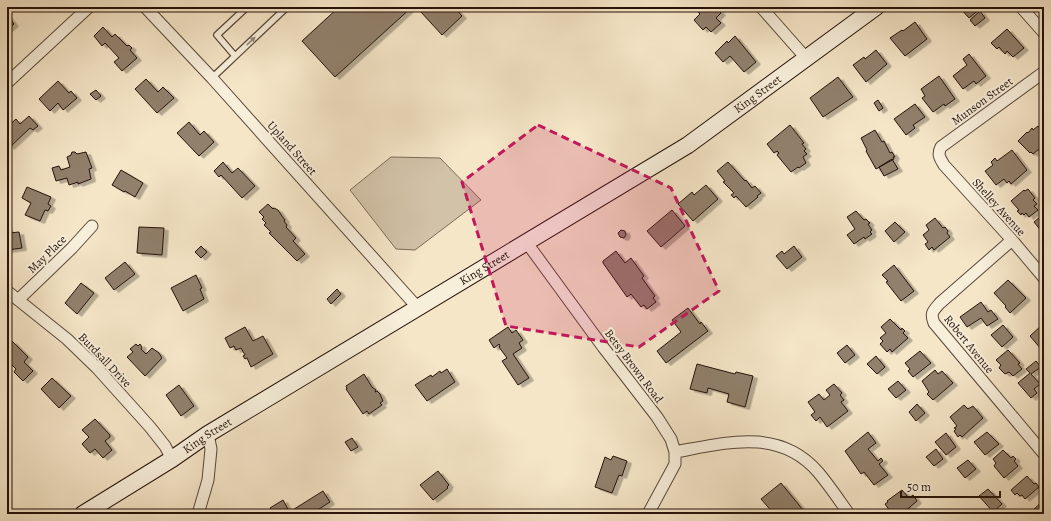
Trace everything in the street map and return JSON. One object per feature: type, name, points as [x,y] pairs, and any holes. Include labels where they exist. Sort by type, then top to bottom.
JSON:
[{"type":"main road","name":"King Street","points":[[83,514],[172,459],[208,434],[527,244],[688,145],[876,7]]},
{"type":"street","points":[[7,83],[89,7]]},
{"type":"street","points":[[761,7],[806,58]]},
{"type":"street","points":[[1021,7],[1044,33]]},
{"type":"street","name":"Upland Street","points":[[148,8],[418,308]]},
{"type":"street","name":"Munson Street","points":[[938,152],[941,147],[1044,72]]},
{"type":"street","name":"Shelley Avenue","points":[[938,152],[939,158],[944,165],[1012,240],[1044,278]]},
{"type":"street","name":"May Place","points":[[18,300],[92,226]]},
{"type":"street","name":"Robert Avenue","points":[[1012,240],[940,303],[932,312],[931,317],[938,328],[1044,454]]},
{"type":"street","name":"Betsy Brown Road","points":[[527,244],[657,417],[671,438],[675,452]]},
{"type":"street","name":"Burdsall Drive","points":[[7,292],[67,339],[97,368],[150,427],[165,446],[172,459]]},
{"type":"street","points":[[198,514],[208,480],[211,449],[208,434]]},
{"type":"street","points":[[648,514],[675,464],[675,452],[740,441],[757,441],[774,445],[790,451],[804,460],[817,471],[849,514]]},
{"type":"lane","points":[[235,56],[217,35],[247,7]]},
{"type":"lane","points":[[212,78],[287,7]]},
{"type":"highlighted area","points":[[538,125],[671,188],[719,291],[639,347],[506,326],[462,182]]},
{"type":"shaded area","points":[[391,157],[440,158],[481,200],[415,250],[396,249],[350,190]]},
{"type":"building","points":[[339,7],[412,7],[335,77],[302,41]]},
{"type":"building","points":[[422,7],[454,7],[462,16],[442,35],[420,11],[423,8]]},
{"type":"building","points":[[693,7],[716,7],[721,13],[716,18],[721,23],[711,32],[706,27],[703,30],[694,20],[700,14]]},
{"type":"building","points":[[959,7],[978,7],[974,10],[976,12],[969,18]]},
{"type":"building","points":[[980,11],[985,18],[975,26],[970,20]]},
{"type":"building","points":[[7,15],[14,24],[7,30]]},
{"type":"building","points":[[915,22],[927,39],[905,56],[890,38]]},
{"type":"building","points":[[103,27],[112,37],[115,34],[127,46],[129,45],[132,48],[130,50],[137,58],[122,71],[114,62],[119,58],[105,43],[102,46],[94,36]]},
{"type":"building","points":[[1007,29],[1024,48],[1013,57],[1007,51],[1005,54],[999,47],[997,49],[991,43]]},
{"type":"building","points":[[735,36],[756,62],[744,72],[730,56],[723,62],[715,53],[727,41],[728,43]]},
{"type":"building","points":[[876,50],[887,64],[866,82],[853,65],[864,57],[865,59]]},
{"type":"building","points":[[969,54],[986,76],[976,84],[974,81],[963,89],[953,76],[967,65],[963,59]]},
{"type":"building","points":[[939,76],[955,99],[945,106],[944,104],[933,112],[922,98],[925,96],[921,89]]},
{"type":"building","points":[[838,77],[853,97],[823,117],[810,98]]},
{"type":"building","points":[[146,79],[158,92],[163,87],[174,98],[157,113],[135,89]]},
{"type":"building","points":[[58,81],[69,93],[71,91],[77,98],[63,110],[58,103],[50,111],[39,99]]},
{"type":"building","points":[[96,90],[101,96],[96,100],[90,94]]},
{"type":"building","points":[[878,100],[883,108],[879,111],[874,103]]},
{"type":"building","points":[[915,104],[925,117],[913,125],[915,128],[906,135],[894,119]]},
{"type":"building","points":[[29,116],[38,126],[33,130],[30,128],[10,147],[7,144],[7,127],[16,119],[20,124]]},
{"type":"building","points":[[189,122],[200,135],[204,131],[214,142],[199,156],[177,133]]},
{"type":"building","points":[[790,125],[804,143],[802,144],[806,149],[804,151],[807,154],[803,157],[806,163],[791,172],[777,155],[779,153],[777,151],[774,153],[767,144]]},
{"type":"building","points":[[1038,126],[1044,133],[1044,155],[1039,149],[1033,154],[1031,152],[1030,153],[1018,141],[1032,128],[1033,130]]},
{"type":"building","points":[[875,130],[882,142],[884,141],[890,153],[892,152],[895,157],[876,169],[861,138]]},
{"type":"building","points":[[1012,150],[1027,170],[1011,184],[1009,181],[1007,183],[1004,179],[996,185],[985,171],[993,165],[991,162],[995,158],[997,161]]},
{"type":"building","points":[[72,152],[77,154],[86,152],[92,168],[89,169],[91,179],[78,184],[78,182],[69,185],[67,178],[56,181],[52,168],[59,166],[61,170],[70,167],[67,157],[71,155]]},
{"type":"building","points":[[892,159],[898,169],[884,176],[879,167]]},
{"type":"building","points":[[223,162],[232,173],[238,168],[255,186],[242,198],[221,175],[219,177],[214,171]]},
{"type":"building","points":[[728,162],[752,188],[755,186],[761,193],[746,207],[736,196],[734,198],[731,195],[734,193],[723,182],[725,181],[717,171]]},
{"type":"building","points":[[121,170],[143,183],[135,197],[112,185]]},
{"type":"building","points":[[706,185],[718,199],[693,221],[678,204],[692,192],[694,195]]},
{"type":"building","points":[[27,187],[51,197],[48,204],[51,206],[48,211],[45,210],[40,221],[25,215],[31,203],[22,198]]},
{"type":"building","points":[[1028,189],[1035,198],[1033,200],[1037,204],[1034,206],[1038,210],[1029,217],[1026,213],[1024,215],[1022,213],[1021,215],[1017,211],[1019,210],[1011,201],[1024,190],[1025,191]]},
{"type":"building","points":[[268,204],[273,209],[278,210],[285,220],[284,221],[287,225],[286,227],[296,238],[293,241],[305,254],[297,261],[269,233],[271,232],[264,225],[266,223],[262,219],[264,217],[259,212]]},
{"type":"building","points":[[672,210],[685,226],[661,247],[647,231]]},
{"type":"building","points":[[856,211],[864,220],[866,219],[870,223],[868,224],[872,230],[870,232],[872,234],[865,239],[864,237],[854,244],[847,235],[855,229],[847,217]]},
{"type":"building","points":[[1041,216],[1044,219],[1044,236],[1034,222]]},
{"type":"building","points":[[935,218],[943,228],[945,227],[950,237],[934,250],[932,247],[929,250],[925,244],[928,242],[923,235],[929,230],[926,225]]},
{"type":"building","points":[[895,222],[905,232],[894,242],[885,231]]},
{"type":"building","points":[[139,227],[164,228],[162,255],[137,253]]},
{"type":"building","points":[[7,228],[9,233],[19,232],[22,248],[7,250]]},
{"type":"building","points":[[621,230],[625,231],[626,235],[624,238],[620,237],[618,233]]},
{"type":"building","points":[[201,246],[207,252],[201,258],[195,252]]},
{"type":"building","points":[[794,246],[802,257],[787,269],[776,256],[782,251],[784,254]]},
{"type":"building","points":[[616,251],[625,263],[631,258],[644,276],[642,278],[655,296],[653,298],[656,302],[647,309],[644,305],[641,307],[631,294],[627,297],[603,263],[603,261]]},
{"type":"building","points":[[125,262],[135,274],[114,290],[105,278]]},
{"type":"building","points":[[894,265],[914,291],[901,301],[886,282],[888,281],[882,275]]},
{"type":"building","points":[[196,275],[202,288],[200,289],[204,299],[183,311],[171,288]]},
{"type":"building","points":[[1008,280],[1026,298],[1010,313],[1005,307],[1006,306],[994,293]]},
{"type":"building","points":[[81,283],[94,293],[77,314],[65,303]]},
{"type":"building","points":[[337,289],[341,294],[331,304],[327,299]]},
{"type":"building","points":[[981,302],[988,312],[991,310],[998,319],[987,326],[981,318],[967,327],[960,317]]},
{"type":"building","points":[[688,308],[700,324],[701,322],[708,331],[666,363],[657,351],[681,332],[672,320]]},
{"type":"building","points":[[890,319],[901,330],[902,328],[905,331],[903,333],[908,338],[892,352],[890,349],[887,352],[880,344],[883,341],[880,338],[886,333],[881,327]]},
{"type":"building","points":[[1043,324],[1044,346],[1041,349],[1030,336]]},
{"type":"building","points":[[1003,325],[1013,337],[1002,347],[991,335]]},
{"type":"building","points":[[245,327],[253,341],[263,336],[273,354],[251,367],[247,358],[245,359],[243,356],[245,355],[241,348],[236,350],[234,346],[230,348],[225,338]]},
{"type":"building","points":[[508,327],[512,333],[516,330],[523,340],[519,343],[522,348],[513,354],[529,378],[518,385],[502,361],[507,358],[499,347],[499,344],[494,348],[489,340]]},
{"type":"building","points":[[12,341],[28,357],[24,362],[33,371],[23,381],[14,372],[16,369],[7,360],[7,346]]},
{"type":"building","points":[[136,344],[138,346],[140,344],[142,347],[141,349],[146,354],[152,348],[159,353],[162,358],[145,376],[127,357],[133,352],[130,349]]},
{"type":"building","points":[[847,345],[855,355],[845,363],[837,353]]},
{"type":"building","points":[[1008,350],[1020,363],[1018,364],[1022,369],[1013,376],[1009,372],[1005,374],[999,368],[1001,365],[996,360]]},
{"type":"building","points":[[920,351],[931,363],[913,377],[908,371],[910,369],[905,363]]},
{"type":"building","points":[[876,356],[885,367],[877,374],[867,364]]},
{"type":"building","points":[[1036,361],[1041,367],[1031,374],[1040,384],[1034,389],[1037,393],[1031,398],[1018,383],[1030,373],[1026,369]]},
{"type":"building","points":[[697,364],[735,374],[736,372],[753,376],[745,407],[727,402],[729,394],[708,388],[707,393],[690,389]]},
{"type":"building","points":[[447,369],[455,382],[427,401],[415,385],[431,375],[432,377],[440,371],[441,373]]},
{"type":"building","points":[[935,370],[938,374],[942,371],[953,383],[933,400],[927,394],[929,392],[922,381]]},
{"type":"building","points":[[364,374],[372,387],[376,390],[375,392],[377,391],[380,394],[383,401],[380,403],[382,405],[369,414],[367,411],[363,414],[346,389],[346,386]]},
{"type":"building","points":[[52,378],[71,396],[59,408],[41,389]]},
{"type":"building","points":[[898,381],[906,390],[896,398],[888,389]]},
{"type":"building","points":[[834,384],[842,393],[840,395],[844,400],[841,402],[848,411],[827,427],[820,417],[816,421],[811,415],[815,412],[808,402],[819,394],[824,400],[830,395],[826,390]]},
{"type":"building","points":[[179,385],[194,406],[181,416],[166,395]]},
{"type":"building","points":[[917,404],[925,413],[916,421],[909,412]]},
{"type":"building","points":[[964,405],[968,409],[973,406],[983,418],[962,437],[960,435],[958,437],[954,431],[956,429],[954,428],[957,426],[950,417]]},
{"type":"building","points":[[95,419],[110,435],[110,437],[105,441],[112,450],[103,458],[95,449],[90,453],[82,444],[89,437],[82,430]]},
{"type":"building","points":[[868,432],[876,443],[868,449],[878,461],[881,458],[883,461],[879,464],[888,475],[874,485],[864,472],[861,474],[845,451]]},
{"type":"building","points":[[987,432],[999,444],[985,455],[974,442]]},
{"type":"building","points":[[946,433],[956,447],[946,455],[935,442]]},
{"type":"building","points":[[352,438],[358,447],[351,451],[345,442]]},
{"type":"building","points":[[936,449],[943,459],[934,466],[926,457]]},
{"type":"building","points":[[1003,450],[1011,458],[1013,456],[1016,459],[1014,461],[1018,466],[1004,478],[994,466],[996,463],[993,459]]},
{"type":"building","points":[[613,456],[627,461],[622,476],[619,475],[612,493],[595,487],[605,457],[611,460]]},
{"type":"building","points":[[968,460],[976,469],[965,478],[957,468]]},
{"type":"building","points":[[438,471],[449,485],[447,487],[448,488],[433,500],[420,485]]},
{"type":"building","points":[[1027,476],[1039,487],[1025,499],[1022,495],[1020,496],[1017,493],[1015,495],[1011,490]]},
{"type":"building","points":[[781,483],[806,514],[774,514],[761,499]]},
{"type":"building","points":[[988,489],[1002,504],[993,512],[979,496]]},
{"type":"building","points":[[902,490],[909,498],[913,495],[917,501],[902,514],[892,514],[885,504]]},
{"type":"building","points":[[323,491],[330,502],[316,511],[318,514],[273,514],[270,508],[283,500],[289,511],[291,511]]},
{"type":"building","points":[[1044,500],[1044,514],[1028,514],[1033,510]]}]
